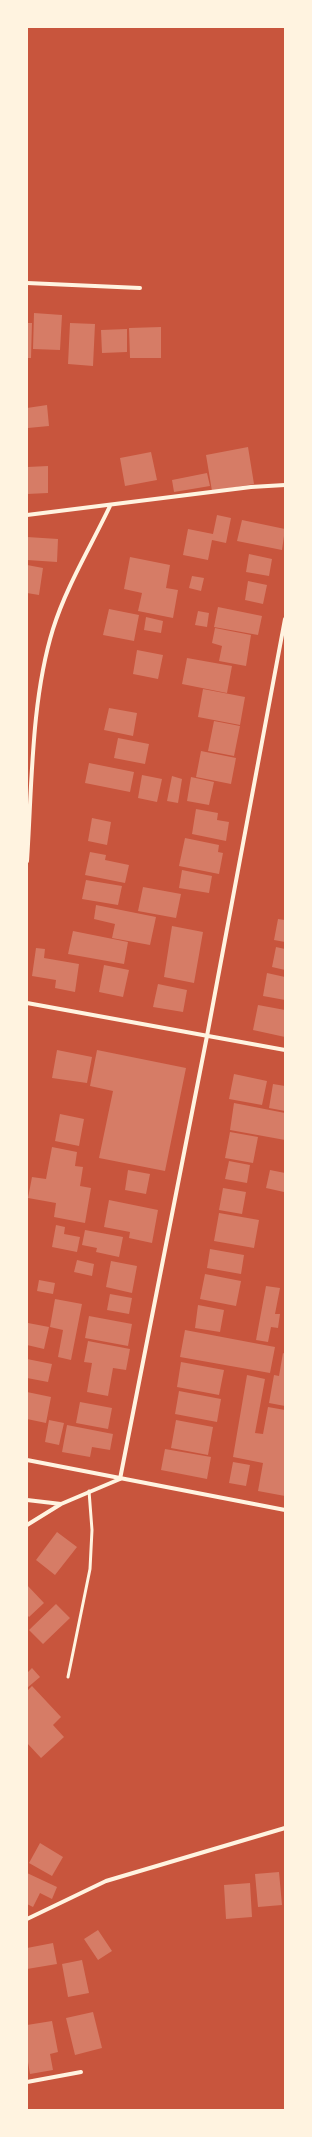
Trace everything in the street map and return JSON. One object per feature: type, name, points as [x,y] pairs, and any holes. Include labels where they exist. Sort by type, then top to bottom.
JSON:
[{"type":"street","points":[[27,283],[140,288]]},
{"type":"street","points":[[27,515],[110,506],[252,487],[285,485]]},
{"type":"street","points":[[27,861],[41,679],[53,629],[72,584],[110,506]]},
{"type":"street","points":[[120,1479],[207,1036],[285,619]]},
{"type":"street","points":[[27,1003],[285,1050]]},
{"type":"street","points":[[27,1460],[285,1510]]},
{"type":"street","points":[[27,1525],[61,1504],[120,1479]]},
{"type":"street","points":[[27,1500],[61,1504]]},
{"type":"street","points":[[27,1919],[106,1881],[285,1828]]},
{"type":"street","points":[[27,2082],[81,2072]]},
{"type":"lane","points":[[68,1677],[90,1569],[92,1530],[89,1491]]},
{"type":"building","points":[[34,313],[62,315],[60,350],[33,349]]},
{"type":"building","points":[[27,323],[32,323],[31,358],[27,358]]},
{"type":"building","points":[[70,323],[95,324],[93,366],[68,364]]},
{"type":"building","points":[[161,327],[161,358],[130,358],[129,328]]},
{"type":"building","points":[[127,329],[127,352],[102,353],[101,330]]},
{"type":"building","points":[[47,405],[49,426],[28,428],[27,408]]},
{"type":"building","points":[[248,447],[254,484],[212,491],[206,455]]},
{"type":"building","points":[[151,452],[157,480],[125,486],[120,458]]},
{"type":"building","points":[[48,466],[48,493],[27,494],[27,467]]},
{"type":"building","points":[[207,473],[210,486],[174,492],[172,480]]},
{"type":"building","points":[[217,515],[231,518],[226,543],[212,540],[208,560],[183,555],[188,529],[213,534]]},
{"type":"building","points":[[242,520],[285,529],[282,550],[237,541]]},
{"type":"building","points":[[27,537],[58,539],[57,562],[27,560]]},
{"type":"building","points":[[249,554],[272,559],[269,576],[246,572]]},
{"type":"building","points":[[130,557],[170,565],[166,588],[178,590],[173,618],[138,611],[142,593],[124,589]]},
{"type":"building","points":[[27,565],[43,568],[39,595],[27,593]]},
{"type":"building","points":[[192,576],[204,578],[201,591],[189,588]]},
{"type":"building","points":[[248,581],[267,585],[263,604],[245,600]]},
{"type":"building","points":[[218,607],[262,616],[258,635],[214,627]]},
{"type":"building","points":[[109,609],[139,615],[134,641],[103,635]]},
{"type":"building","points":[[198,611],[209,613],[207,627],[195,625]]},
{"type":"building","points":[[146,617],[163,621],[161,633],[144,630]]},
{"type":"building","points":[[215,628],[251,635],[246,666],[219,661],[222,646],[212,643]]},
{"type":"building","points":[[137,650],[163,655],[158,679],[133,674]]},
{"type":"building","points":[[187,658],[232,666],[227,693],[182,684]]},
{"type":"building","points":[[203,689],[245,697],[240,725],[198,717]]},
{"type":"building","points":[[109,708],[137,713],[133,736],[104,730]]},
{"type":"building","points":[[214,721],[240,726],[234,756],[208,751]]},
{"type":"building","points":[[118,738],[149,744],[145,764],[114,758]]},
{"type":"building","points":[[201,751],[236,758],[231,784],[196,777]]},
{"type":"building","points":[[89,763],[134,772],[130,792],[85,783]]},
{"type":"building","points":[[142,775],[162,779],[157,802],[138,798]]},
{"type":"building","points":[[172,776],[182,779],[178,803],[167,801]]},
{"type":"building","points":[[191,777],[214,782],[209,805],[187,801]]},
{"type":"building","points":[[196,809],[218,813],[217,820],[229,822],[226,841],[192,834]]},
{"type":"building","points":[[92,818],[111,822],[107,845],[88,841]]},
{"type":"building","points":[[185,838],[219,845],[218,852],[223,853],[219,874],[179,866]]},
{"type":"building","points":[[90,852],[106,855],[105,860],[129,865],[125,883],[85,875]]},
{"type":"building","points":[[182,870],[212,876],[209,893],[179,888]]},
{"type":"building","points":[[86,880],[122,886],[118,905],[82,899]]},
{"type":"building","points":[[143,887],[181,894],[176,918],[138,911]]},
{"type":"building","points":[[96,905],[156,917],[150,945],[112,938],[115,924],[94,919]]},
{"type":"building","points":[[278,919],[285,920],[285,942],[274,940]]},
{"type":"building","points":[[172,926],[203,932],[194,983],[164,977]]},
{"type":"building","points":[[73,931],[128,942],[124,964],[68,954]]},
{"type":"building","points":[[276,947],[285,949],[285,970],[272,967]]},
{"type":"building","points":[[36,948],[45,949],[44,958],[79,964],[75,992],[55,988],[56,980],[32,976]]},
{"type":"building","points":[[104,965],[129,970],[123,997],[99,992]]},
{"type":"building","points":[[267,973],[285,977],[285,1000],[263,996]]},
{"type":"building","points":[[158,984],[187,990],[183,1012],[153,1007]]},
{"type":"building","points":[[258,1005],[285,1010],[285,1037],[253,1030]]},
{"type":"building","points":[[57,1050],[92,1057],[87,1083],[52,1078]]},
{"type":"building","points":[[97,1050],[186,1068],[165,1171],[99,1158],[113,1091],[90,1086]]},
{"type":"building","points":[[234,1074],[267,1081],[262,1105],[229,1099]]},
{"type":"building","points":[[273,1084],[285,1086],[285,1111],[269,1108]]},
{"type":"building","points":[[234,1103],[285,1113],[285,1140],[230,1130]]},
{"type":"building","points":[[60,1114],[84,1119],[79,1146],[55,1141]]},
{"type":"building","points":[[230,1132],[258,1137],[253,1163],[225,1158]]},
{"type":"building","points":[[52,1147],[77,1152],[75,1166],[83,1167],[80,1186],[91,1188],[85,1223],[54,1217],[56,1203],[28,1198],[32,1177],[46,1179]]},
{"type":"building","points":[[229,1161],[250,1165],[247,1183],[225,1179]]},
{"type":"building","points":[[128,1170],[150,1174],[146,1194],[125,1190]]},
{"type":"building","points":[[270,1170],[285,1173],[284,1192],[266,1188]]},
{"type":"building","points":[[223,1188],[246,1192],[242,1214],[219,1210]]},
{"type":"building","points":[[109,1200],[158,1210],[152,1243],[129,1238],[130,1232],[104,1227]]},
{"type":"building","points":[[219,1213],[259,1220],[254,1248],[214,1241]]},
{"type":"building","points":[[56,1225],[65,1227],[64,1234],[80,1237],[77,1252],[52,1247]]},
{"type":"building","points":[[85,1230],[123,1237],[119,1257],[96,1252],[97,1248],[82,1245]]},
{"type":"building","points":[[210,1249],[244,1255],[241,1274],[207,1268]]},
{"type":"building","points":[[77,1260],[94,1264],[92,1276],[74,1272]]},
{"type":"building","points":[[111,1261],[137,1266],[132,1293],[106,1287]]},
{"type":"building","points":[[205,1274],[241,1281],[236,1306],[200,1299]]},
{"type":"building","points":[[39,1280],[55,1283],[53,1294],[37,1291]]},
{"type":"building","points":[[266,1286],[280,1288],[275,1314],[280,1314],[278,1328],[271,1327],[268,1342],[256,1340]]},
{"type":"building","points":[[110,1294],[132,1298],[129,1314],[107,1310]]},
{"type":"building","points":[[55,1299],[82,1304],[71,1360],[58,1357],[63,1330],[50,1327]]},
{"type":"building","points":[[198,1305],[224,1310],[220,1332],[195,1328]]},
{"type":"building","points":[[89,1316],[132,1324],[128,1346],[85,1338]]},
{"type":"building","points":[[28,1323],[49,1327],[44,1349],[27,1345]]},
{"type":"building","points":[[185,1330],[275,1347],[270,1373],[180,1357]]},
{"type":"building","points":[[88,1341],[130,1349],[126,1370],[113,1368],[108,1396],[87,1392],[92,1363],[84,1362]]},
{"type":"building","points":[[283,1353],[285,1354],[285,1406],[269,1403],[274,1375],[279,1376]]},
{"type":"building","points":[[27,1359],[52,1364],[48,1382],[27,1378]]},
{"type":"building","points":[[181,1362],[224,1370],[219,1395],[177,1387]]},
{"type":"building","points":[[247,1375],[265,1379],[255,1433],[263,1434],[268,1407],[285,1410],[285,1496],[258,1491],[263,1463],[233,1457]]},
{"type":"building","points":[[179,1391],[221,1399],[217,1422],[175,1414]]},
{"type":"building","points":[[27,1392],[51,1397],[46,1423],[27,1419]]},
{"type":"building","points":[[80,1402],[112,1408],[108,1429],[76,1423]]},
{"type":"building","points":[[49,1420],[64,1423],[59,1445],[45,1442]]},
{"type":"building","points":[[176,1420],[213,1427],[208,1455],[171,1448]]},
{"type":"building","points":[[67,1425],[113,1434],[110,1450],[92,1447],[90,1457],[62,1452]]},
{"type":"building","points":[[165,1449],[211,1457],[207,1479],[161,1470]]},
{"type":"building","points":[[233,1462],[250,1465],[246,1486],[229,1483]]},
{"type":"building","points":[[57,1532],[77,1547],[55,1575],[36,1560]]},
{"type":"building","points":[[27,1585],[44,1603],[29,1617],[27,1615]]},
{"type":"building","points":[[56,1604],[70,1618],[43,1644],[29,1630]]},
{"type":"building","points":[[32,1668],[40,1677],[27,1688],[27,1673]]},
{"type":"building","points":[[32,1686],[61,1717],[53,1725],[64,1737],[41,1758],[27,1743],[27,1691]]},
{"type":"building","points":[[40,1843],[63,1857],[52,1876],[29,1863]]},
{"type":"building","points":[[279,1872],[282,1905],[258,1907],[255,1874]]},
{"type":"building","points":[[27,1873],[57,1887],[52,1899],[40,1893],[33,1907],[27,1904]]},
{"type":"building","points":[[250,1883],[252,1917],[226,1919],[224,1885]]},
{"type":"building","points":[[98,1930],[112,1951],[98,1960],[84,1939]]},
{"type":"building","points":[[53,1943],[57,1964],[27,1969],[27,1948]]},
{"type":"building","points":[[82,1960],[89,1993],[68,1997],[62,1964]]},
{"type":"building","points":[[93,2012],[102,2048],[75,2055],[66,2018]]},
{"type":"building","points":[[52,2021],[58,2052],[50,2054],[53,2070],[30,2074],[27,2056],[27,2025]]}]
